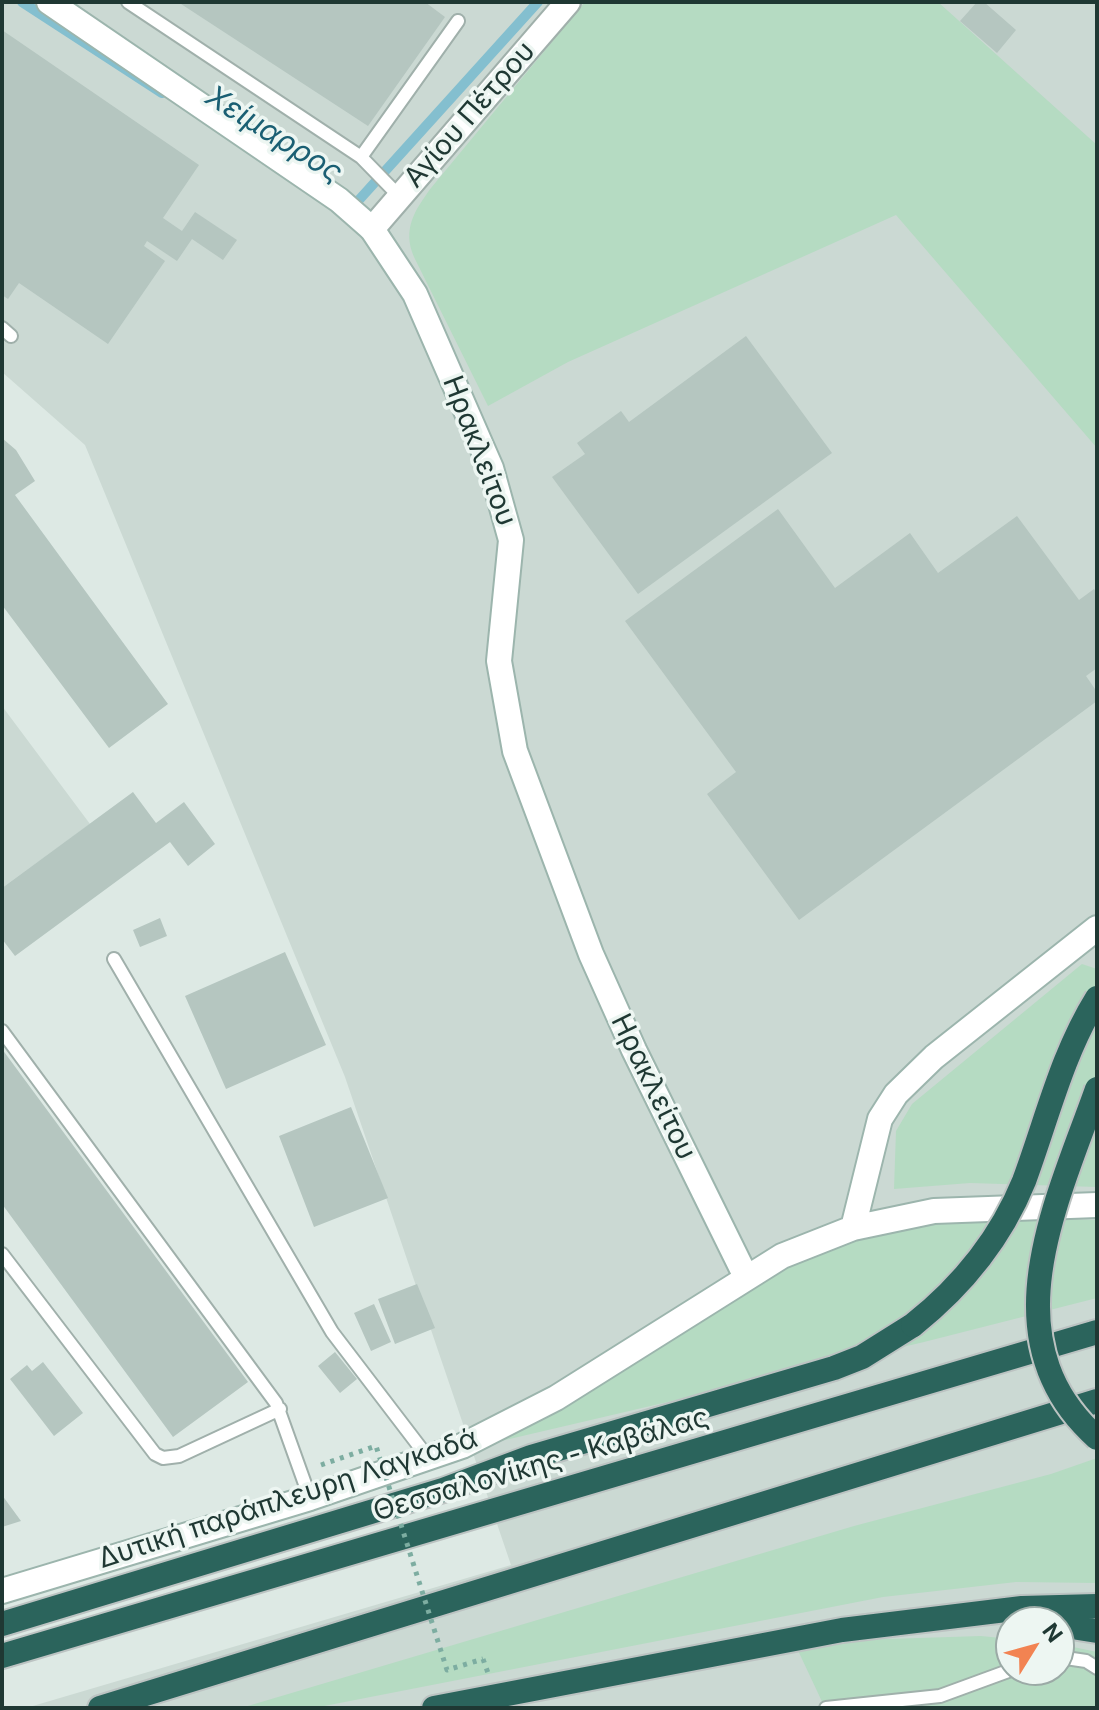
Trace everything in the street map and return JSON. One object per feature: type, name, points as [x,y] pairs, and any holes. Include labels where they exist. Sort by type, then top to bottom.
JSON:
[{"type":"highway","points":[[2,1624],[443,1490],[531,1457],[834,1368],[862,1357],[913,1325],[965,1280],[1005,1221],[1023,1183],[1080,1025],[1097,998]]},
{"type":"highway","points":[[1097,1089],[1045,1243],[1036,1308],[1039,1335],[1052,1376],[1071,1408],[1097,1438]]},
{"type":"highway","name":"Θεσσαλονίκης - Καβάλας","points":[[2,1656],[1097,1332]]},
{"type":"highway","points":[[100,1708],[1097,1401]]},
{"type":"highway","points":[[434,1708],[804,1636],[1022,1608],[1097,1606]]},
{"type":"highway","points":[[974,1615],[995,1617]]},
{"type":"highway","points":[[1075,1628],[1097,1631]]},
{"type":"street","name":"Ηρακλείτου","points":[[49,2],[339,200],[372,229],[415,294],[491,468],[510,524],[511,552],[499,661],[506,715],[526,786],[591,954],[634,1050],[746,1277]]},
{"type":"street","name":"Αγίου Πέτρου","points":[[372,229],[568,2]]},
{"type":"street","points":[[853,1228],[880,1119],[896,1094],[934,1057],[1096,930]]},
{"type":"street","name":"Δυτική παράπλευρη Λαγκαδά","points":[[2,1591],[429,1459],[485,1435],[556,1398],[746,1277],[803,1246],[853,1228],[934,1211],[1097,1205]]},
{"type":"lane","points":[[128,2],[361,157],[400,197]]},
{"type":"lane","points":[[361,157],[458,21]]},
{"type":"lane","points":[[114,959],[332,1332],[429,1459]]},
{"type":"lane","points":[[2,1031],[280,1409],[310,1498]]},
{"type":"lane","points":[[2,1254],[155,1454],[163,1458],[179,1456],[280,1409]]},
{"type":"lane","points":[[1075,1659],[1086,1661],[1097,1668]]},
{"type":"lane","points":[[826,1708],[940,1696],[995,1676]]},
{"type":"path","points":[[321,1465],[376,1446],[447,1670],[483,1659]]},
{"type":"shaded area","points":[[2,2],[1097,2],[1097,1708],[26,1708],[511,1565],[345,1077],[85,445],[2,372]]},
{"type":"shaded area","points":[[2,706],[90,824],[2,888]]},
{"type":"green space","points":[[585,2],[938,2],[1097,145],[1097,448],[896,215],[568,362],[488,406],[414,257],[409,238],[412,220],[431,188]]},
{"type":"green space","points":[[1082,964],[1097,969],[1097,1187],[970,1183],[894,1189],[896,1131],[912,1104]]},
{"type":"green space","points":[[984,1216],[1097,1220],[1097,1298],[924,1342],[501,1441],[664,1338],[838,1240]]},
{"type":"green space","points":[[1097,1458],[1097,1583],[1016,1582],[883,1597],[314,1708],[241,1708],[854,1526],[1051,1474]]},
{"type":"green space","points":[[995,1637],[995,1686],[1075,1686],[1075,1647],[1097,1652],[1097,1708],[825,1708],[794,1642]]},
{"type":"building","points":[[178,2],[425,2],[445,17],[368,126]]},
{"type":"building","points":[[977,2],[984,2],[1016,30],[997,53],[960,21]]},
{"type":"building","points":[[2,30],[199,165],[163,218],[182,231],[195,212],[237,240],[223,260],[192,239],[177,261],[147,241],[144,246],[165,261],[108,344],[19,283],[8,299],[2,295]]},
{"type":"building","points":[[746,336],[832,453],[638,594],[552,477],[585,454],[577,443],[621,411],[629,422]]},
{"type":"building","points":[[2,438],[16,450],[35,481],[15,495],[168,704],[109,748],[2,605]]},
{"type":"building","points":[[778,509],[835,588],[910,533],[938,573],[1017,516],[1079,600],[1094,589],[1097,594],[1097,668],[1086,676],[1097,692],[1097,701],[799,920],[707,794],[736,772],[625,621]]},
{"type":"building","points":[[133,792],[156,823],[184,802],[215,844],[188,866],[170,842],[15,956],[2,939],[2,888]]},
{"type":"building","points":[[160,918],[167,936],[140,947],[133,930]]},
{"type":"building","points":[[285,952],[326,1045],[226,1089],[185,996]]},
{"type":"building","points":[[2,1049],[248,1382],[173,1437],[2,1204]]},
{"type":"building","points":[[351,1107],[388,1198],[314,1227],[279,1136]]},
{"type":"building","points":[[417,1284],[435,1328],[395,1344],[378,1299]]},
{"type":"building","points":[[374,1304],[391,1342],[371,1351],[354,1313]]},
{"type":"building","points":[[335,1352],[357,1379],[340,1393],[318,1366]]},
{"type":"building","points":[[43,1362],[83,1413],[54,1436],[10,1379],[27,1365],[32,1371]]},
{"type":"building","points":[[2,1495],[21,1521],[2,1527]]},
{"type":"waterway","name":"Χείμαρρος","points":[[22,2],[162,93]]},
{"type":"waterway","name":"Χείμαρρος","points":[[345,203],[358,201],[538,2]]}]
